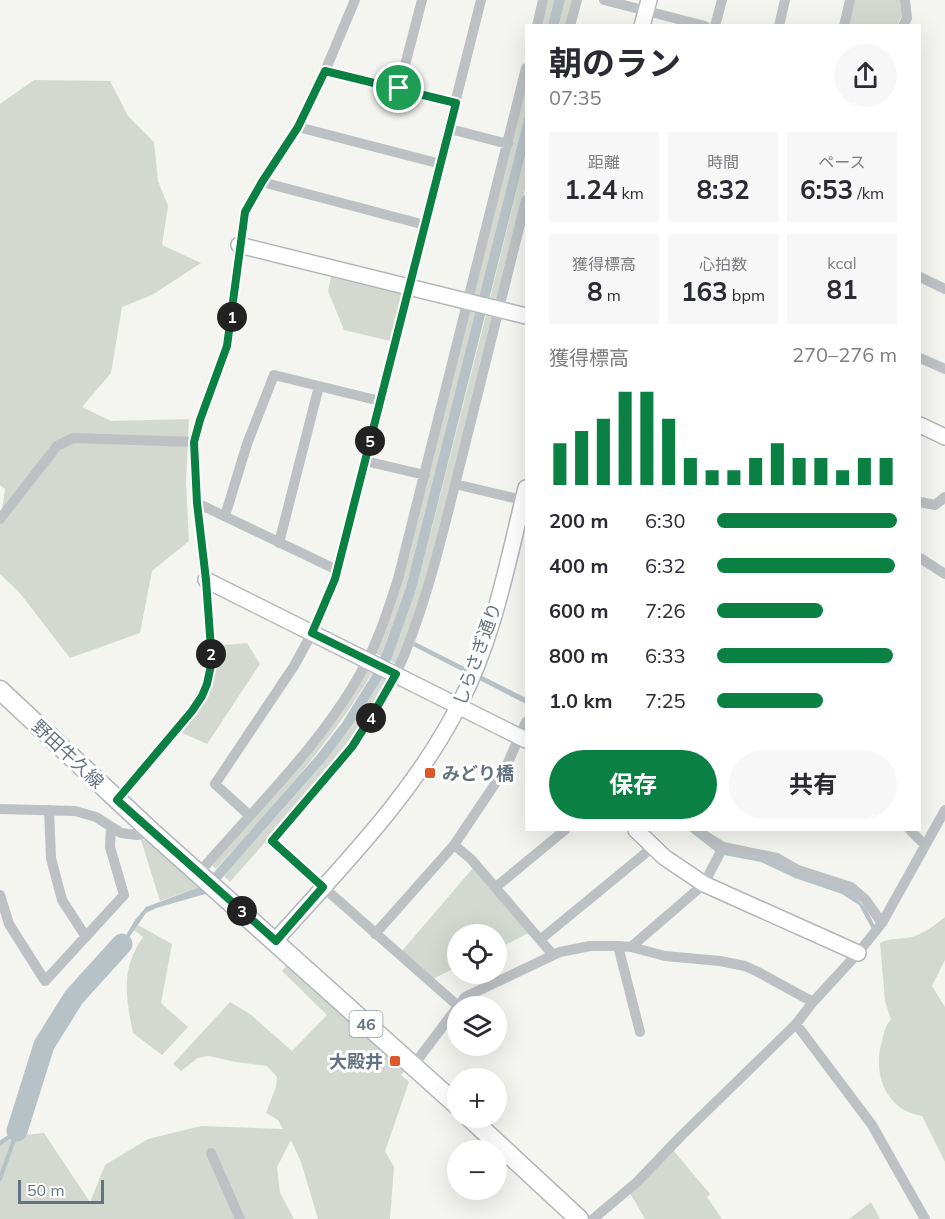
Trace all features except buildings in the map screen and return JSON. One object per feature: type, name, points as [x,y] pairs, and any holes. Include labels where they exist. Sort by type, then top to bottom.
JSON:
[{"type":"main road","name":"野田牛久線","points":[[0,690],[153,833],[447,1096]]},
{"type":"main road","points":[[482,1128],[579,1219]]},
{"type":"street","points":[[117,800],[192,711],[207,684],[211,665],[211,649],[197,503],[194,442],[227,346],[245,212],[298,127],[356,0]]},
{"type":"street","points":[[399,88],[422,0]]},
{"type":"street","points":[[249,815],[215,784],[294,666],[312,633],[337,570],[482,0]]},
{"type":"street","points":[[537,24],[543,0]]},
{"type":"street","points":[[571,24],[577,0]]},
{"type":"street","points":[[604,0],[697,24]]},
{"type":"street","points":[[716,24],[722,0]]},
{"type":"street","points":[[779,24],[785,0]]},
{"type":"street","points":[[844,24],[850,0]]},
{"type":"street","points":[[904,0],[907,18],[904,24]]},
{"type":"street","points":[[325,71],[456,103]]},
{"type":"street","points":[[207,880],[249,815],[318,736],[368,661],[398,579],[525,72]]},
{"type":"street","points":[[298,127],[441,164]]},
{"type":"street","points":[[450,129],[508,144]]},
{"type":"street","points":[[262,182],[425,225]]},
{"type":"street","points":[[447,996],[272,841],[352,747],[376,709],[418,620],[455,484],[525,204]]},
{"type":"street","points":[[239,245],[525,316]]},
{"type":"street","points":[[921,277],[945,289]]},
{"type":"street","points":[[921,358],[945,369]]},
{"type":"street","points":[[225,516],[247,444],[274,375],[380,401]]},
{"type":"street","points":[[279,543],[319,386]]},
{"type":"street","points":[[921,425],[945,437]]},
{"type":"street","points":[[0,519],[57,446],[73,438],[194,442]]},
{"type":"street","points":[[365,461],[424,475]]},
{"type":"street","points":[[455,484],[525,497]]},
{"type":"street","name":"しらさぎ通り","points":[[276,941],[392,806],[437,743],[459,706],[470,682],[490,623],[525,497]]},
{"type":"street","points":[[921,502],[935,505],[945,497]]},
{"type":"street","points":[[197,503],[337,570]]},
{"type":"street","points":[[921,559],[945,574]]},
{"type":"street","points":[[206,580],[523,738],[454,845],[375,934]]},
{"type":"street","points":[[0,809],[49,810],[86,814],[128,835],[153,833]]},
{"type":"street","points":[[49,810],[51,858],[62,900],[86,937]]},
{"type":"street","points":[[593,1219],[637,1182],[796,1024],[858,953],[882,923],[945,810]]},
{"type":"street","points":[[0,895],[9,924],[45,981],[124,896],[110,847],[111,827]]},
{"type":"street","points":[[496,886],[564,831]]},
{"type":"street","points":[[637,831],[676,866],[704,884],[858,953]]},
{"type":"street","points":[[698,831],[723,847],[777,858],[798,870],[850,887],[864,898],[882,923]]},
{"type":"street","points":[[911,831],[925,845]]},
{"type":"street","points":[[454,845],[471,859],[496,886],[553,955]]},
{"type":"street","points":[[541,939],[653,847]]},
{"type":"street","points":[[631,947],[704,884],[723,847]]},
{"type":"street","points":[[467,996],[553,955],[590,946],[618,946],[745,966],[813,1002]]},
{"type":"street","points":[[618,946],[640,1032]]},
{"type":"street","points":[[413,1066],[447,1021]]},
{"type":"street","points":[[796,1024],[872,1125],[926,1219]]},
{"type":"street","points":[[211,1153],[240,1219]]},
{"type":"shaded area","points":[[548,0],[554,0],[548,24],[542,24]]},
{"type":"shaded area","points":[[554,0],[565,0],[559,24],[548,24]]},
{"type":"shaded area","points":[[565,0],[573,0],[567,24],[559,24]]},
{"type":"shaded area","points":[[854,0],[900,0],[902,16],[898,24],[848,24]]},
{"type":"shaded area","points":[[34,80],[110,81],[128,116],[154,142],[158,181],[168,206],[162,245],[201,263],[152,295],[122,307],[111,373],[82,407],[111,421],[189,419],[186,481],[189,541],[152,571],[140,633],[70,658],[19,592],[0,574],[0,525],[5,489],[0,485],[0,104]]},
{"type":"shaded area","points":[[525,91],[525,115],[480,296],[473,294]]},
{"type":"shaded area","points":[[525,115],[525,156],[416,590],[382,678],[358,717],[326,760],[209,893],[146,913],[128,939],[105,965],[103,963],[121,944],[135,920],[146,907],[202,886],[317,755],[342,723],[372,675],[406,587]]},
{"type":"shaded area","points":[[525,156],[525,189],[498,300],[490,298]]},
{"type":"shaded area","points":[[331,277],[402,294],[390,341],[344,330],[328,291]]},
{"type":"shaded area","points":[[469,311],[476,313],[406,587],[381,656],[374,653]]},
{"type":"shaded area","points":[[486,315],[493,317],[420,602],[396,664],[390,661],[416,590]]},
{"type":"shaded area","points":[[415,642],[525,697],[525,703],[413,646]]},
{"type":"shaded area","points":[[247,643],[260,664],[207,744],[182,733],[208,692],[214,646]]},
{"type":"shaded area","points":[[365,670],[372,673],[319,751],[216,869],[212,865]]},
{"type":"shaded area","points":[[382,678],[387,681],[334,761],[230,882],[224,876],[326,760],[358,717]]},
{"type":"shaded area","points":[[689,831],[697,831],[852,893],[867,910],[875,926],[872,929],[859,905],[842,894],[795,878],[761,862],[715,851]]},
{"type":"shaded area","points":[[141,840],[152,840],[202,886],[160,901]]},
{"type":"shaded area","points":[[473,868],[529,933],[507,944],[507,924],[447,924],[447,972],[433,979],[402,951]]},
{"type":"shaded area","points":[[945,917],[945,960],[932,986],[945,1007],[945,1162],[922,1116],[899,1106],[885,1089],[879,1066],[879,1053],[884,1032],[891,1020],[885,1001],[880,943],[917,935]]},
{"type":"shaded area","points":[[138,925],[172,944],[161,1003],[188,1027],[162,1055],[133,1033],[130,1020],[127,996],[128,972],[143,937],[134,930]]},
{"type":"shaded area","points":[[287,965],[405,1071],[401,1075],[409,1082],[385,1151],[394,1167],[390,1219],[318,1219],[301,1162],[291,1140],[277,1167],[280,1193],[294,1219],[0,1219],[0,1144],[13,1136],[44,1133],[90,1202],[105,1165],[148,1139],[201,1126],[283,1129],[278,1120],[266,1113],[276,1087],[277,1077],[267,1066],[209,1056],[198,1058],[181,1071],[173,1064],[230,1002],[250,1014],[292,1051],[327,1015],[282,971]]},
{"type":"shaded area","points":[[673,1150],[710,1194],[707,1197],[722,1219],[645,1219],[630,1193]]},
{"type":"shaded area","points":[[871,1202],[880,1219],[849,1219]]},
{"type":"waterway","points":[[17,1131],[44,1045],[74,997],[122,944]]},
{"type":"waterway","points":[[0,1179],[17,1131]]},
{"type":"waterway","points":[[0,1143],[16,1132]]},
{"type":"place","name":"みどり橋","points":[[430,773]]},
{"type":"place","name":"大殿井","points":[[395,1061]]},
{"type":"route","points":[[325,71],[399,88],[456,103],[335,579],[312,633],[396,674],[352,747],[272,841],[323,887],[276,941],[117,800],[192,711],[207,684],[211,665],[210,627],[197,503],[194,442],[227,346],[245,212],[298,127],[325,71]]}]
